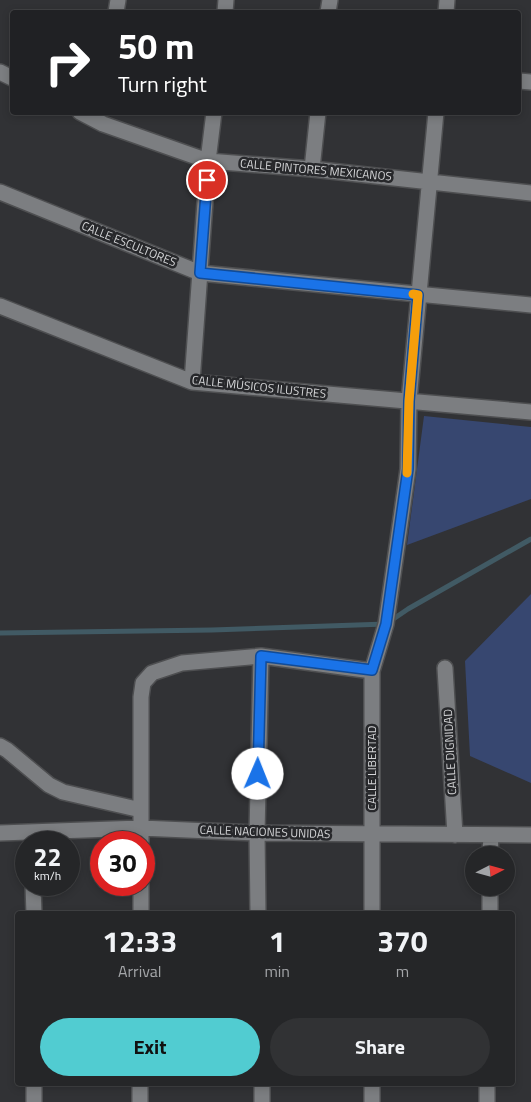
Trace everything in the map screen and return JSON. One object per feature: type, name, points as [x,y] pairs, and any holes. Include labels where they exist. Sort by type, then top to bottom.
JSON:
[{"type":"street","points":[[192,382],[208,161],[214,115]]},
{"type":"street","points":[[312,169],[318,115]]},
{"type":"street","name":"CALLE LIBERTAD","points":[[372,911],[372,670],[386,624],[408,469],[409,401],[436,115]]},
{"type":"street","name":"CALLE PINTORES MEXICANOS","points":[[104,118],[208,161],[312,169],[531,193]]},
{"type":"street","name":"CALLE ESCULTORES","points":[[0,192],[200,273],[531,305]]},
{"type":"street","name":"CALLE MÚSICOS ILUSTRES","points":[[0,306],[192,382],[531,412]]},
{"type":"street","points":[[141,831],[141,696],[143,682],[152,673],[182,663],[261,656],[372,670]]},
{"type":"street","points":[[258,911],[256,833],[261,656]]},
{"type":"street","name":"CALLE DIGNIDAD","points":[[445,668],[455,835]]},
{"type":"street","points":[[0,746],[49,785],[63,792],[141,810]]},
{"type":"street","name":"CALLE NACIONES UNIDAS","points":[[0,833],[15,835]]},
{"type":"street","name":"CALLE NACIONES UNIDAS","points":[[155,835],[256,833],[531,835]]},
{"type":"street","points":[[490,846],[491,835]]},
{"type":"street","points":[[34,896],[34,911]]},
{"type":"street","points":[[141,896],[141,911]]},
{"type":"street","points":[[490,896],[490,911]]},
{"type":"street","points":[[34,1086],[34,1102]]},
{"type":"street","points":[[140,1086],[140,1102]]},
{"type":"street","points":[[262,1086],[262,1102]]},
{"type":"street","points":[[372,1086],[372,1102]]},
{"type":"street","points":[[487,1086],[487,1102]]},
{"type":"shaded area","points":[[424,416],[531,427],[531,499],[407,545]]},
{"type":"shaded area","points":[[531,594],[531,783],[470,756],[465,661]]},
{"type":"waterway","points":[[0,633],[212,630],[386,624],[408,609],[531,539]]},
{"type":"slow traffic","points":[[407,473],[409,401],[418,295],[413,294]]},
{"type":"route","points":[[207,180],[200,273],[418,295],[409,401],[408,469],[386,624],[372,670],[261,656],[258,774]]}]
